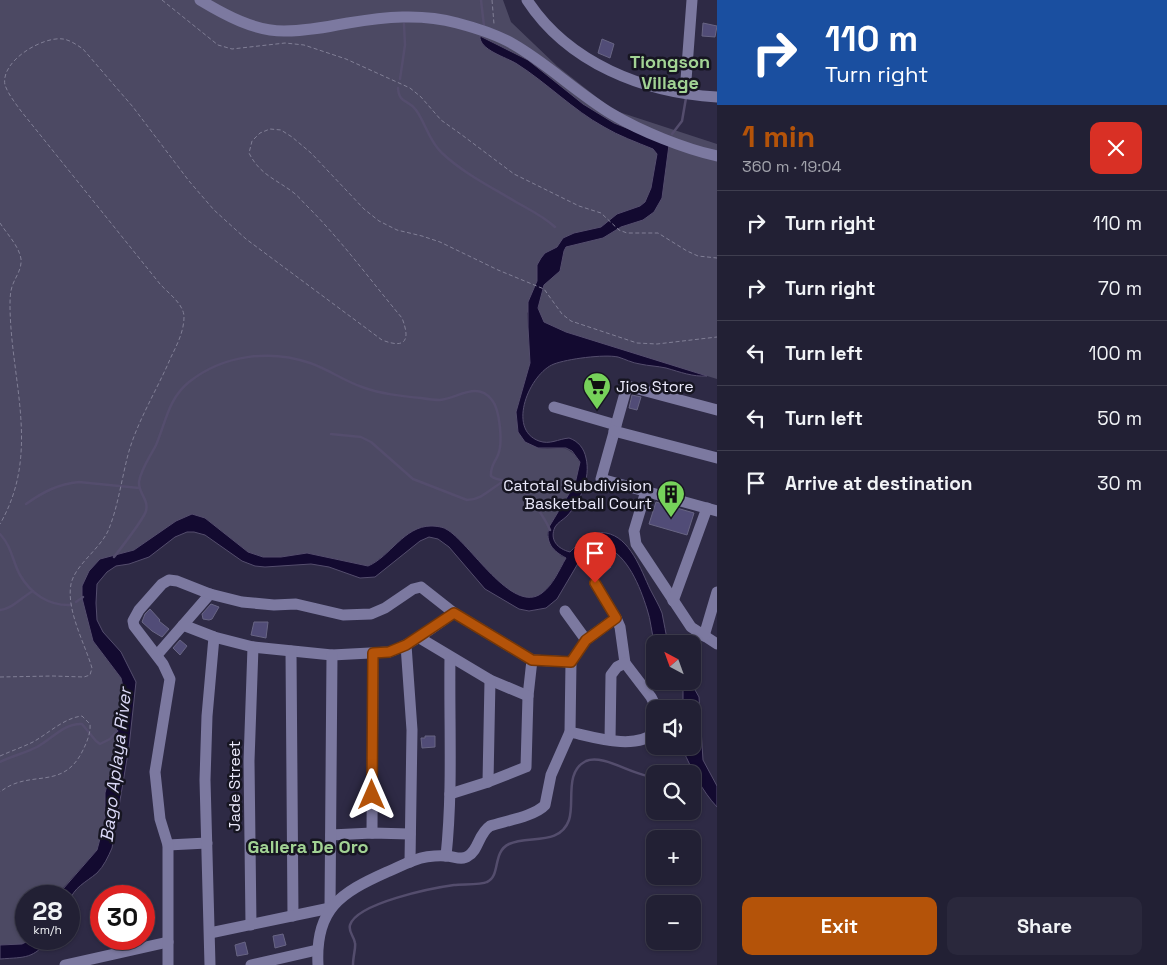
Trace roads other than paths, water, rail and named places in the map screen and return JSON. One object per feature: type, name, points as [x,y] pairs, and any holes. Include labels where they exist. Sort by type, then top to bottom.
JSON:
[{"type":"street","points":[[200,0],[223,13],[267,30],[310,30],[403,17],[423,17],[455,22],[494,35],[530,55],[568,84],[613,114],[643,130],[717,156]]},
{"type":"street","points":[[527,0],[551,31],[569,46],[602,67],[639,81],[685,93],[717,97]]},
{"type":"street","points":[[685,93],[692,0]]},
{"type":"street","points":[[673,601],[712,510],[601,479],[627,386],[717,410]]},
{"type":"street","points":[[554,407],[615,428],[717,458]]},
{"type":"street","points":[[646,492],[634,531],[636,544],[691,627],[717,644]]},
{"type":"street","points":[[168,965],[168,845],[160,819],[155,772],[170,679],[167,670],[134,626],[133,621],[139,610],[162,584],[169,580],[177,581],[210,594],[254,604],[296,604],[343,615],[371,614],[385,608],[409,591],[421,587],[454,613],[532,660],[571,662]]},
{"type":"street","points":[[595,583],[616,618],[622,634],[626,663],[652,700]]},
{"type":"street","points":[[704,636],[717,592]]},
{"type":"street","points":[[157,655],[210,594]]},
{"type":"street","points":[[566,611],[586,640]]},
{"type":"street","points":[[183,625],[214,637],[253,647],[332,655],[389,652],[406,645],[454,613]]},
{"type":"street","points":[[318,965],[317,950],[321,925],[330,908],[354,888],[424,857],[446,856],[460,858],[468,856],[473,852],[485,829],[543,808],[555,762],[570,732],[571,662],[586,640],[616,618]]},
{"type":"street","points":[[210,965],[205,780],[207,716],[214,637]]},
{"type":"street","points":[[418,637],[490,680],[528,696]]},
{"type":"street","points":[[406,645],[412,730],[410,862]]},
{"type":"street","name":"Jade Street","points":[[251,924],[249,761],[253,647]]},
{"type":"street","points":[[291,651],[293,916]]},
{"type":"street","points":[[372,833],[373,653]]},
{"type":"street","points":[[330,908],[332,655]]},
{"type":"street","points":[[446,856],[450,823],[450,657]]},
{"type":"street","points":[[450,794],[526,767],[528,696],[532,660]]},
{"type":"street","points":[[610,740],[611,675],[617,667],[626,663]]},
{"type":"street","points":[[488,782],[490,680]]},
{"type":"street","points":[[570,732],[630,742],[646,738]]},
{"type":"street","points":[[331,835],[410,834]]},
{"type":"street","points":[[168,845],[207,843]]},
{"type":"street","points":[[210,933],[330,908]]},
{"type":"street","points":[[155,943],[168,942]]},
{"type":"street","points":[[65,965],[112,950]]},
{"type":"street","points":[[251,965],[317,950]]},
{"type":"water","name":"Bago Aplaya River","points":[[480,36],[528,60],[583,104],[614,123],[669,145],[662,198],[654,212],[643,220],[621,227],[603,238],[566,247],[560,271],[544,285],[538,308],[544,322],[566,332],[707,376],[692,375],[612,356],[568,360],[545,369],[537,378],[525,401],[523,414],[524,425],[529,435],[543,442],[572,439],[582,448],[586,458],[586,481],[580,497],[567,516],[555,527],[553,532],[554,540],[562,549],[570,552],[586,538],[596,533],[606,533],[622,541],[634,555],[661,610],[666,635],[653,635],[648,613],[637,582],[620,557],[604,546],[580,560],[557,599],[546,608],[529,611],[519,609],[485,589],[449,547],[438,539],[429,537],[420,541],[375,577],[360,578],[329,567],[311,564],[255,566],[242,561],[205,535],[187,532],[175,537],[149,557],[116,566],[107,572],[97,584],[97,620],[103,632],[121,652],[136,682],[129,747],[112,848],[106,861],[97,873],[80,886],[66,885],[97,850],[105,820],[105,793],[115,754],[116,732],[124,691],[121,678],[93,641],[82,598],[82,586],[89,571],[100,559],[134,550],[176,521],[192,514],[205,518],[248,552],[263,557],[281,557],[307,553],[368,566],[376,562],[413,531],[421,527],[441,527],[455,536],[505,586],[518,594],[530,597],[542,593],[549,586],[566,558],[551,546],[548,533],[549,527],[575,484],[580,462],[572,451],[566,448],[538,448],[525,442],[518,432],[516,412],[530,363],[528,302],[537,281],[537,265],[545,253],[557,247],[563,238],[574,233],[601,227],[617,214],[640,206],[645,202],[651,188],[657,154],[653,149],[616,133],[593,120],[528,71],[494,53],[481,41]]},
{"type":"water","points":[[683,690],[695,690],[699,697],[699,700],[683,700]]},
{"type":"water","points":[[701,728],[703,760],[717,786],[717,807],[701,785],[701,765],[690,765],[685,755],[701,755]]},
{"type":"water","points":[[15,944],[15,950],[38,950],[28,956],[0,959],[0,945]]},
{"type":"waterway","points":[[481,0],[484,26]]},
{"type":"waterway","points":[[400,79],[405,45],[404,24]]},
{"type":"waterway","points":[[398,88],[400,97],[416,110],[434,143],[442,153],[468,173],[536,213],[555,227]]},
{"type":"waterway","points":[[672,134],[682,121],[686,98]]},
{"type":"waterway","points":[[114,557],[146,511],[146,503],[139,486],[140,477],[156,445],[168,411],[176,396],[189,382],[217,366],[232,360],[263,356],[279,356],[310,363],[355,384],[391,394],[440,400],[474,391],[486,394],[495,405],[499,419],[500,435],[500,450],[492,467],[491,476],[496,479],[514,482],[523,489],[550,530]]},
{"type":"waterway","points":[[331,434],[361,437],[371,442],[413,479],[467,500],[482,496],[504,481]]},
{"type":"waterway","points":[[26,504],[51,489],[71,483],[79,482],[139,488]]},
{"type":"waterway","points":[[0,534],[24,582],[41,598],[63,605],[71,605]]},
{"type":"waterway","points":[[0,610],[13,605],[33,591]]},
{"type":"waterway","points":[[76,602],[83,597]]},
{"type":"waterway","name":"Bago Aplaya River","points":[[0,762],[37,747],[69,726],[76,724],[82,724],[100,744],[110,739],[117,731]]},
{"type":"waterway","points":[[353,965],[355,945],[350,925],[356,917],[366,910],[380,903],[429,889],[487,882],[494,875],[500,852],[509,844],[517,841],[551,837],[565,828],[571,813],[575,772],[586,761],[593,759],[601,760],[646,776]]},
{"type":"place","name":"Jios Store","points":[[597,410]]},
{"type":"place","name":"Catotal Subdivision Basketball Court","points":[[671,518]]},
{"type":"district","name":"Tiongson Village","points":[[670,72]]},
{"type":"district","name":"Gallera De Oro","points":[[308,847]]}]
